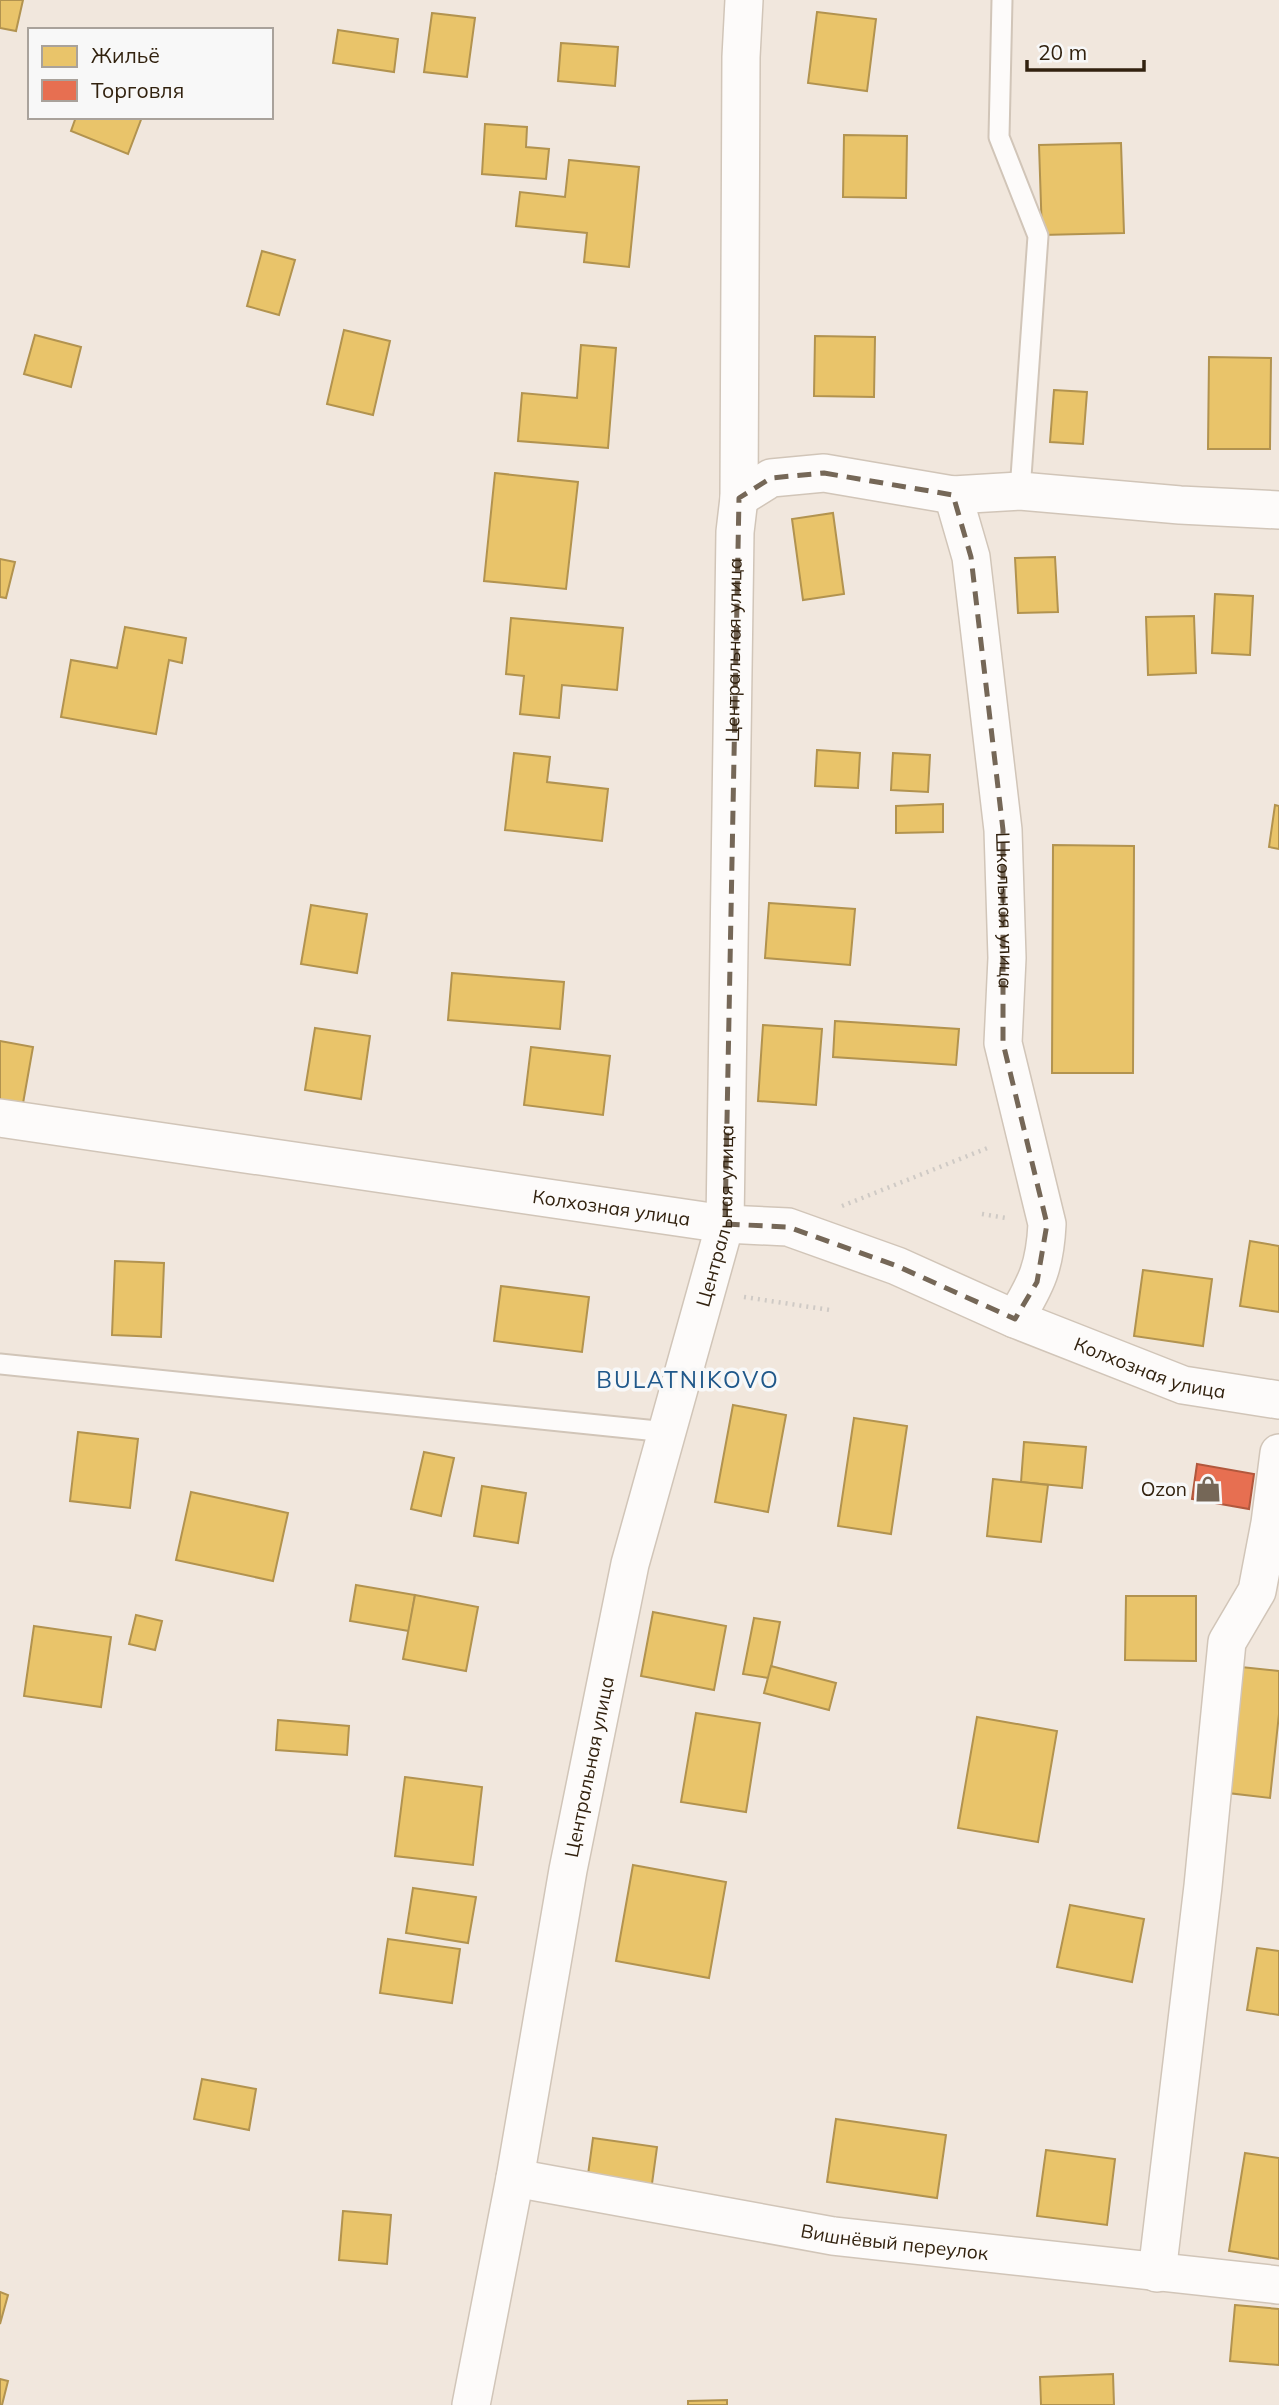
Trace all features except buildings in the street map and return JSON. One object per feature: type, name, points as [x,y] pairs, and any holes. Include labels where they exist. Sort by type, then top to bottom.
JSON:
[{"type":"street","name":"Центральная улица","points":[[471,2405],[568,1870],[624,1591],[724,1224],[736,532],[739,498],[741,58],[744,0]]},
{"type":"street","points":[[739,498],[771,478],[824,473],[953,495],[1020,491],[1180,505],[1279,510]]},
{"type":"street","name":"Школьная улица","points":[[953,495],[971,556],[1003,830],[1007,958],[1003,1043],[1047,1224],[1046,1254],[1037,1282],[1015,1319]]},
{"type":"street","name":"Колхозная улица","points":[[0,1118],[724,1224],[788,1227],[897,1266],[1015,1319],[1184,1385],[1279,1400]]},
{"type":"street","points":[[1157,2273],[1203,1886],[1227,1642],[1257,1591],[1270,1523],[1279,1453]]},
{"type":"street","name":"Вишнёвый переулок","points":[[514,2178],[833,2236],[1279,2285]]},
{"type":"lane","points":[[1002,0],[999,136],[1038,236],[1020,491]]},
{"type":"lane","points":[[0,1363],[667,1432]]},
{"type":"path","points":[[788,1227],[1025,1133]]},
{"type":"path","points":[[706,1291],[830,1310]]},
{"type":"highlighted area","points":[[824,473],[953,495],[971,557],[1003,830],[1003,1043],[1047,1224],[1037,1282],[1015,1319],[897,1266],[788,1227],[725,1224],[739,498],[771,478]]},
{"type":"place","name":"Ozon","points":[[1208,1489]]},
{"type":"district","name":"BULATNIKOVO","points":[[688,1380]]}]
